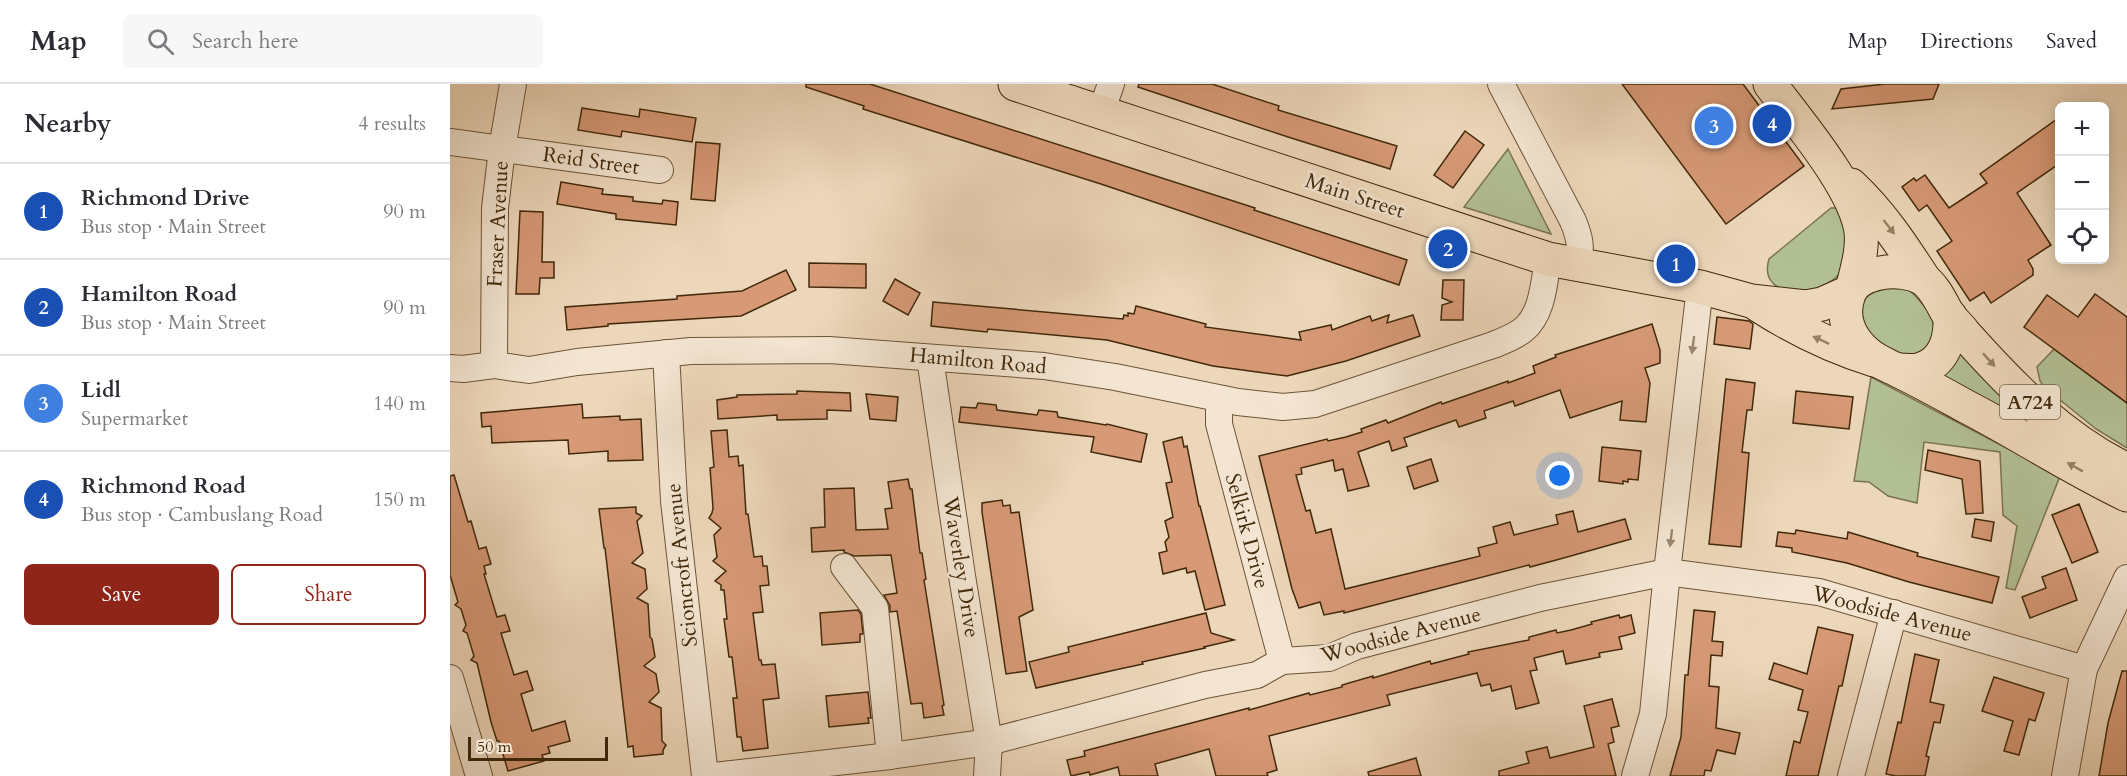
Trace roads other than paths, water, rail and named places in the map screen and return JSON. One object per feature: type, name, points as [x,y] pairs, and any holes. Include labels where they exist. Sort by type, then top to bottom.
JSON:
[{"type":"main road","name":"Main Street","points":[[1015,84],[1106,98],[1562,262],[1700,286]]},
{"type":"main road","points":[[1770,84],[1834,170],[1858,217],[1861,249],[1845,304],[1847,324],[1859,346],[1887,365]]},
{"type":"main road","points":[[1751,301],[1793,327],[1841,350],[1887,365],[1919,370],[1934,363],[1945,348],[1949,337],[1950,316],[1923,279],[1893,231],[1870,203],[1834,170]]},
{"type":"main road","points":[[1700,286],[1751,301],[1806,307],[1822,304],[1851,289],[1867,277],[1878,273],[1908,274],[1923,279]]},
{"type":"main road","name":"A724","points":[[1950,316],[2005,378],[2039,410],[2075,439],[2127,470]]},
{"type":"main road","name":"A724","points":[[1887,365],[2127,495]]},
{"type":"street","name":"Fraser Avenue","points":[[494,365],[495,208],[513,84]]},
{"type":"street","name":"Hamilton Road","points":[[450,368],[463,369],[494,365],[529,370],[577,362],[666,353],[753,349],[829,350],[1006,362],[1080,371],[1219,399],[1283,407],[1315,404],[1514,336],[1524,330],[1534,315],[1543,292],[1562,262],[1581,249],[1574,222],[1501,84]]},
{"type":"street","name":"Reid Street","points":[[450,142],[660,170]]},
{"type":"street","points":[[1635,776],[1653,714],[1700,286]]},
{"type":"street","name":"Scioncroft Avenue","points":[[666,353],[674,501],[705,776]]},
{"type":"street","name":"Waverley Drive","points":[[930,358],[989,742],[987,776]]},
{"type":"street","name":"Selkirk Drive","points":[[1219,399],[1219,424],[1282,662]]},
{"type":"street","points":[[844,567],[875,608],[890,756]]},
{"type":"street","name":"Woodside Avenue","points":[[714,776],[989,742],[1204,686],[1257,675],[1282,662],[1329,658],[1357,646],[1540,598],[1667,572],[1819,592],[2084,669]]},
{"type":"street","points":[[2065,776],[2084,669],[2127,578]]},
{"type":"street","points":[[1851,776],[1894,613]]},
{"type":"street","points":[[450,678],[479,776]]},
{"type":"place","name":"Richmond Road","points":[[1772,124]]},
{"type":"place","name":"Lidl","points":[[1714,126]]},
{"type":"place","name":"Hamilton Road","points":[[1448,249]]},
{"type":"place","name":"Richmond Drive","points":[[1676,264]]}]
